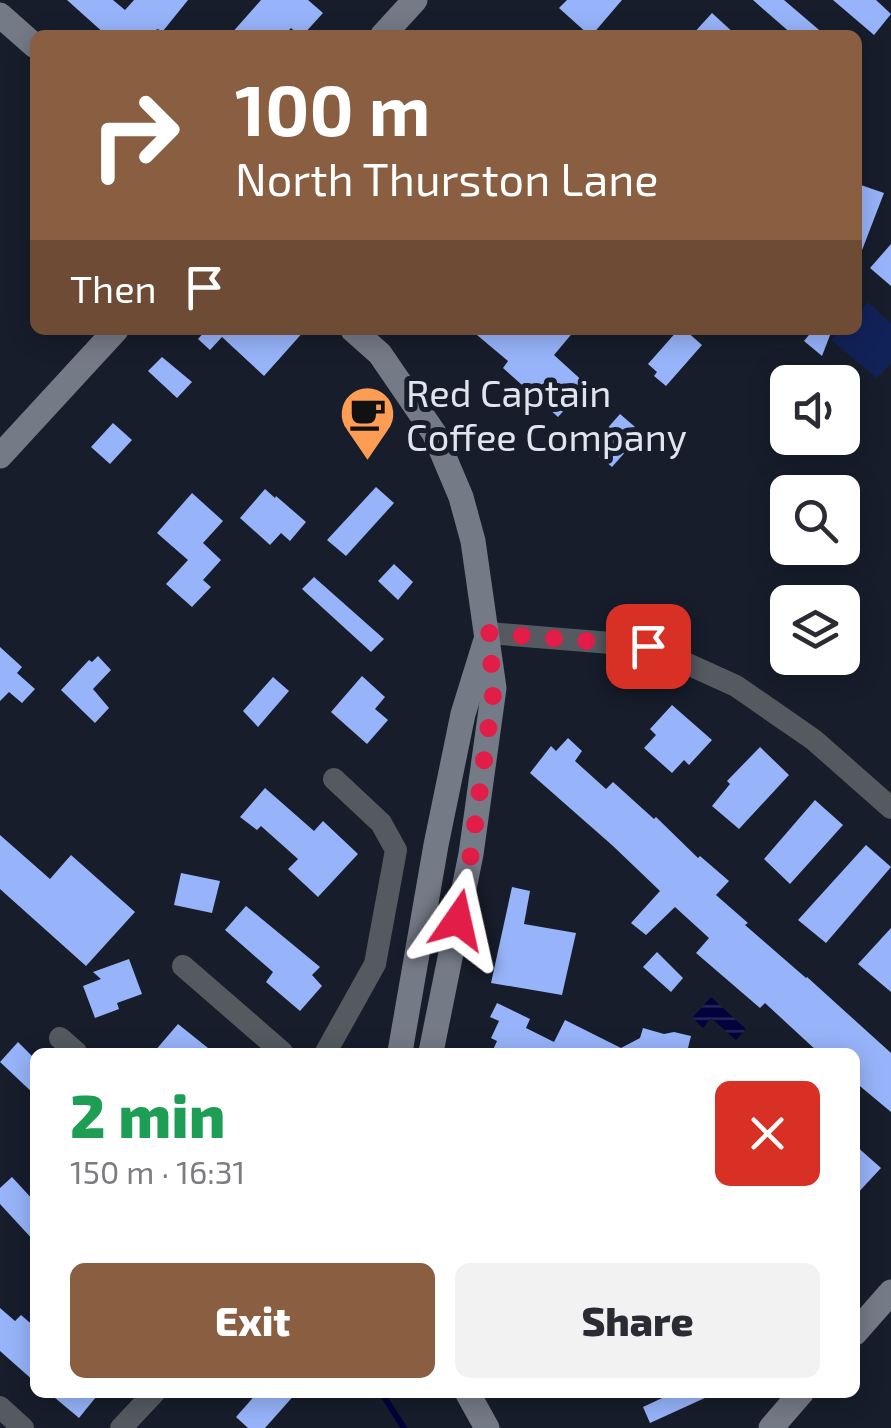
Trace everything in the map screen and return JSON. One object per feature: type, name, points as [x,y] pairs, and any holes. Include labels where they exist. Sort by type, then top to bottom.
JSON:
[{"type":"main road","points":[[387,30],[414,0]]},
{"type":"main road","points":[[0,15],[30,42]]},
{"type":"main road","points":[[0,456],[111,335]]},
{"type":"main road","points":[[359,335],[380,354],[434,433],[461,497],[474,541],[494,688],[471,854],[432,1048]]},
{"type":"main road","points":[[401,1048],[463,714],[488,633]]},
{"type":"main road","points":[[860,1327],[891,1292]]},
{"type":"main road","points":[[470,1398],[487,1428]]},
{"type":"main road","points":[[771,1428],[797,1398]]},
{"type":"street","points":[[488,633],[648,646],[736,686],[814,740],[891,808]]},
{"type":"street","points":[[328,1048],[375,964],[396,850],[381,823],[334,779]]},
{"type":"street","points":[[183,966],[277,1048]]},
{"type":"street","points":[[122,1428],[150,1398]]},
{"type":"street","points":[[0,1407],[24,1428]]},
{"type":"shaded area","points":[[868,302],[891,324],[891,363],[877,378],[831,340],[836,335],[862,335],[862,309]]},
{"type":"shaded area","points":[[711,997],[746,1029],[736,1040],[711,1018],[703,1028],[692,1018]]},
{"type":"building","points":[[67,0],[113,0],[125,10],[134,0],[188,0],[164,30],[100,30]]},
{"type":"building","points":[[261,0],[308,0],[323,13],[308,30],[234,30]]},
{"type":"building","points":[[567,0],[622,0],[596,30],[583,30],[559,8]]},
{"type":"building","points":[[753,0],[784,0],[819,30],[787,30]]},
{"type":"building","points":[[833,0],[876,0],[891,14],[874,35]]},
{"type":"building","points":[[712,13],[731,30],[697,30]]},
{"type":"building","points":[[862,185],[884,193],[862,250]]},
{"type":"building","points":[[891,244],[891,286],[870,268]]},
{"type":"building","points":[[202,335],[301,335],[264,376],[222,337],[210,350],[198,339]]},
{"type":"building","points":[[477,335],[571,335],[554,355],[587,385],[558,417],[503,368],[508,361]]},
{"type":"building","points":[[674,335],[691,335],[702,345],[666,386],[648,364]]},
{"type":"building","points":[[809,335],[830,335],[822,356],[804,341]]},
{"type":"building","points":[[162,357],[192,382],[177,398],[148,371]]},
{"type":"building","points":[[620,414],[642,433],[612,467],[590,448]]},
{"type":"building","points":[[113,423],[132,440],[110,464],[91,447]]},
{"type":"building","points":[[376,487],[394,503],[346,556],[327,540]]},
{"type":"building","points":[[265,489],[306,522],[290,541],[281,533],[270,545],[240,518]]},
{"type":"building","points":[[192,493],[223,521],[203,543],[221,560],[203,580],[211,587],[192,607],[166,584],[188,560],[157,533]]},
{"type":"building","points":[[394,564],[413,582],[398,600],[378,581]]},
{"type":"building","points":[[314,577],[384,639],[371,652],[302,589]]},
{"type":"building","points":[[0,647],[22,667],[17,673],[35,689],[22,703],[9,692],[0,701]]},
{"type":"building","points":[[98,656],[111,670],[93,689],[109,708],[95,723],[61,690],[89,660],[92,662]]},
{"type":"building","points":[[362,676],[385,697],[375,709],[388,720],[367,744],[331,712]]},
{"type":"building","points":[[273,677],[289,691],[258,727],[243,711]]},
{"type":"building","points":[[672,705],[712,740],[689,765],[684,760],[672,773],[644,748],[656,735],[650,729]]},
{"type":"building","points":[[568,738],[582,751],[575,761],[606,789],[613,782],[729,881],[716,895],[891,1053],[891,1112],[860,1086],[860,1048],[814,1048],[765,1003],[760,1008],[696,953],[709,938],[675,907],[646,935],[631,923],[660,891],[530,773],[551,746],[556,751]]},
{"type":"building","points":[[760,747],[789,775],[739,829],[712,806],[730,784],[727,781]]},
{"type":"building","points":[[265,788],[314,831],[323,821],[358,854],[318,897],[288,869],[298,859],[261,826],[257,830],[240,817]]},
{"type":"building","points":[[815,800],[843,825],[790,884],[764,859]]},
{"type":"building","points":[[0,835],[50,879],[71,855],[135,912],[86,966],[0,889]]},
{"type":"building","points":[[866,845],[891,867],[826,943],[798,920]]},
{"type":"building","points":[[181,873],[220,881],[212,913],[174,905]]},
{"type":"building","points":[[512,887],[530,891],[524,924],[576,933],[562,995],[491,983]]},
{"type":"building","points":[[246,906],[320,967],[312,975],[322,986],[300,1011],[266,982],[273,972],[225,930]]},
{"type":"building","points":[[891,928],[891,992],[858,964]]},
{"type":"building","points":[[657,952],[683,978],[671,992],[643,967]]},
{"type":"building","points":[[129,959],[142,994],[117,1003],[119,1009],[95,1018],[83,986],[101,979],[93,972]]},
{"type":"building","points":[[497,1003],[530,1019],[526,1028],[554,1042],[565,1020],[621,1048],[494,1048],[497,1041],[491,1038],[499,1021],[490,1017]]},
{"type":"building","points":[[178,1024],[208,1048],[157,1048]]},
{"type":"building","points":[[643,1028],[691,1036],[688,1048],[621,1048],[640,1038]]},
{"type":"building","points":[[18,1042],[30,1054],[30,1090],[0,1062]]},
{"type":"building","points":[[860,1149],[881,1168],[860,1191]]},
{"type":"building","points":[[12,1177],[30,1197],[30,1237],[0,1204],[0,1188]]},
{"type":"building","points":[[0,1308],[15,1321],[21,1315],[30,1323],[30,1378],[0,1351]]},
{"type":"building","points":[[55,1398],[95,1398],[79,1418]]},
{"type":"building","points":[[253,1398],[292,1398],[265,1428],[248,1428],[236,1417]]},
{"type":"building","points":[[662,1398],[705,1398],[650,1423],[643,1407]]},
{"type":"waterway","points":[[385,1398],[404,1428]]},
{"type":"place","name":"Red Captain Coffee Company","points":[[367,463]]},
{"type":"route","points":[[458,920],[494,688],[488,633],[648,646]]}]
